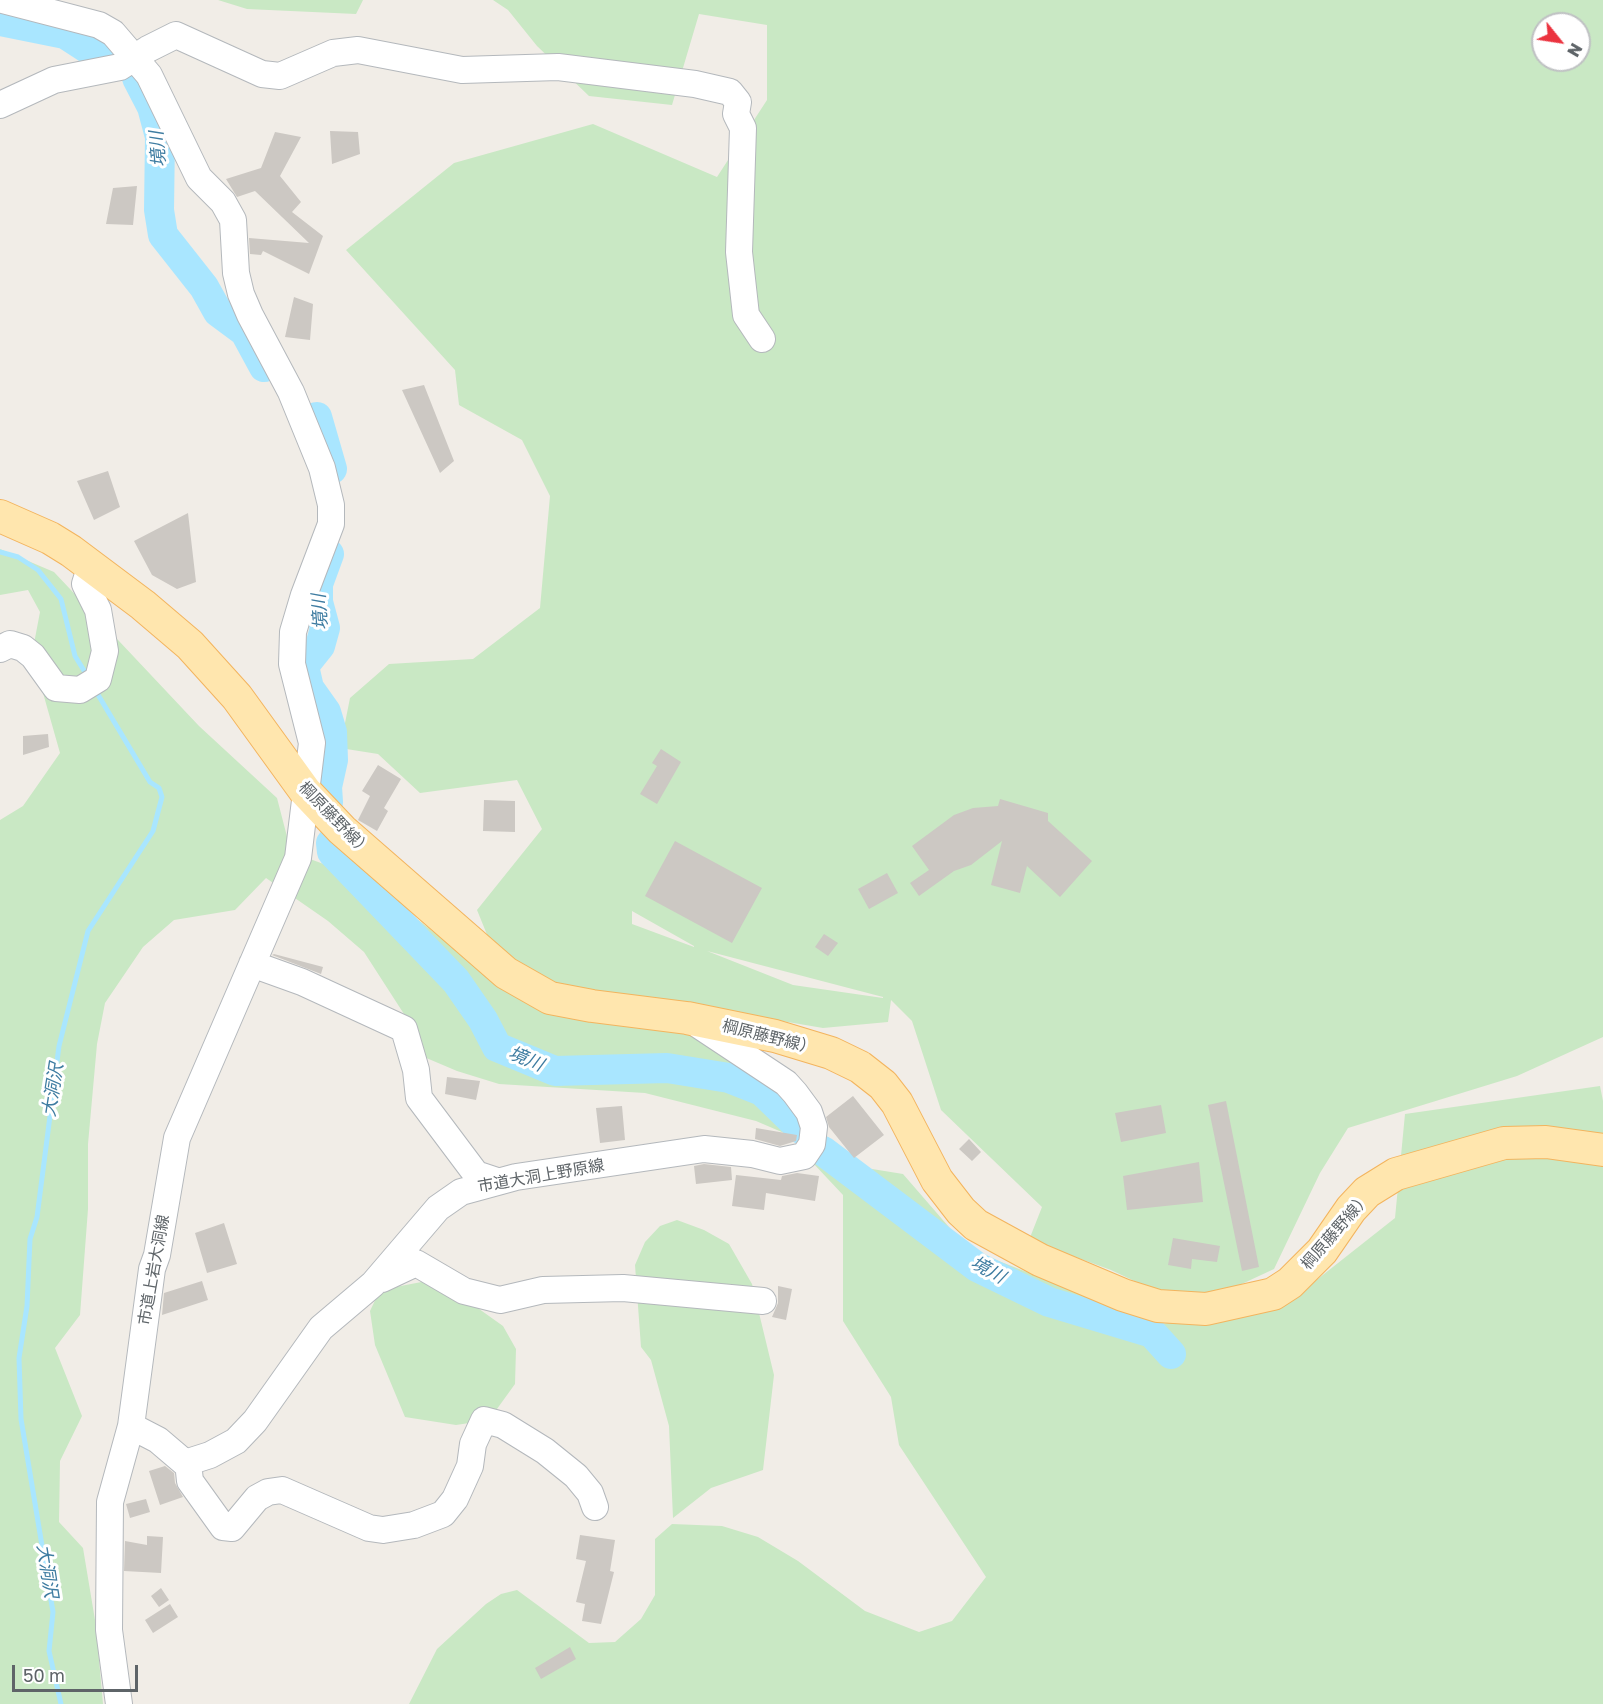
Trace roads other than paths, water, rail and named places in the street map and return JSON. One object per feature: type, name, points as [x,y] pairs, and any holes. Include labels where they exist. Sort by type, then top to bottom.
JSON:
[{"type":"main road","name":"棡原藤野線）","points":[[0,516],[50,538],[91,566],[168,626],[215,671],[305,791],[342,830],[498,966],[526,986],[550,998],[571,1003],[687,1018],[802,1042],[860,1067],[883,1085],[897,1103],[937,1180],[961,1211],[976,1225],[1040,1260],[1122,1295],[1158,1306],[1206,1309],[1273,1294],[1290,1282],[1322,1251],[1351,1209],[1367,1192],[1396,1174],[1504,1143],[1546,1142],[1603,1150]]},
{"type":"street","name":"市道上岩大洞線","points":[[3,0],[99,25],[113,33],[149,75],[199,178],[223,202],[233,220],[237,273],[249,315],[291,392],[324,477],[331,505],[331,524],[304,595],[293,632],[292,664],[312,743],[298,858],[177,1138],[157,1254],[152,1269],[131,1426],[108,1518],[109,1630],[115,1689],[119,1704]]},
{"type":"street","points":[[0,105],[43,84],[120,67],[177,35],[262,74],[280,76],[333,53],[358,50],[462,70],[558,67],[695,84],[730,92],[738,102],[736,114],[743,128],[739,252],[746,315],[762,339]]},
{"type":"street","points":[[0,649],[10,644],[23,648],[33,656],[56,688],[89,685],[105,651],[98,610],[85,584],[91,566]]},
{"type":"street","points":[[252,964],[302,982],[404,1029],[416,1070],[419,1098],[476,1174],[497,1181]]},
{"type":"street","name":"市道大洞上野原線","points":[[188,1462],[210,1455],[236,1441],[255,1421],[321,1328],[373,1284],[444,1203],[461,1192],[497,1181],[704,1149],[752,1154],[780,1161],[804,1156],[812,1144],[814,1127],[809,1112],[795,1093],[786,1083],[687,1018]]},
{"type":"street","points":[[373,1284],[416,1263],[464,1291],[500,1300],[543,1290],[623,1287],[763,1301]]},
{"type":"street","points":[[131,1426],[158,1440],[184,1463],[188,1462],[190,1481],[223,1527],[232,1528],[257,1498],[268,1492],[282,1490],[369,1527],[383,1530],[414,1525],[443,1514],[455,1499],[470,1466],[473,1444],[484,1420],[503,1425],[545,1451],[576,1476],[590,1493],[595,1507]]},
{"type":"waterway","name":"境川","points":[[0,21],[65,34],[102,58]]},
{"type":"waterway","name":"境川","points":[[137,78],[152,107],[160,137],[159,210],[163,235],[204,287],[218,312],[245,332],[264,367]]},
{"type":"waterway","name":"境川","points":[[317,417],[332,469]]},
{"type":"waterway","name":"大洞沢","points":[[0,552],[18,557],[38,570],[61,599],[75,656],[88,677]]},
{"type":"waterway","name":"境川","points":[[328,802],[327,787],[333,760],[332,732],[326,712],[309,688],[304,666],[320,646],[325,628],[318,602],[318,584],[329,554]]},
{"type":"waterway","name":"大洞沢","points":[[61,1704],[49,1651],[53,1612],[21,1419],[19,1358],[27,1306],[30,1239],[37,1217],[59,1046],[88,931],[153,831],[162,797],[159,788],[150,782],[94,688]]},
{"type":"waterway","name":"境川","points":[[331,843],[332,852],[456,981],[483,1020],[497,1047],[555,1071],[667,1068],[729,1078],[762,1091],[801,1129]]},
{"type":"waterway","name":"境川","points":[[823,1151],[977,1267],[1049,1302],[1152,1333],[1171,1354]]}]
